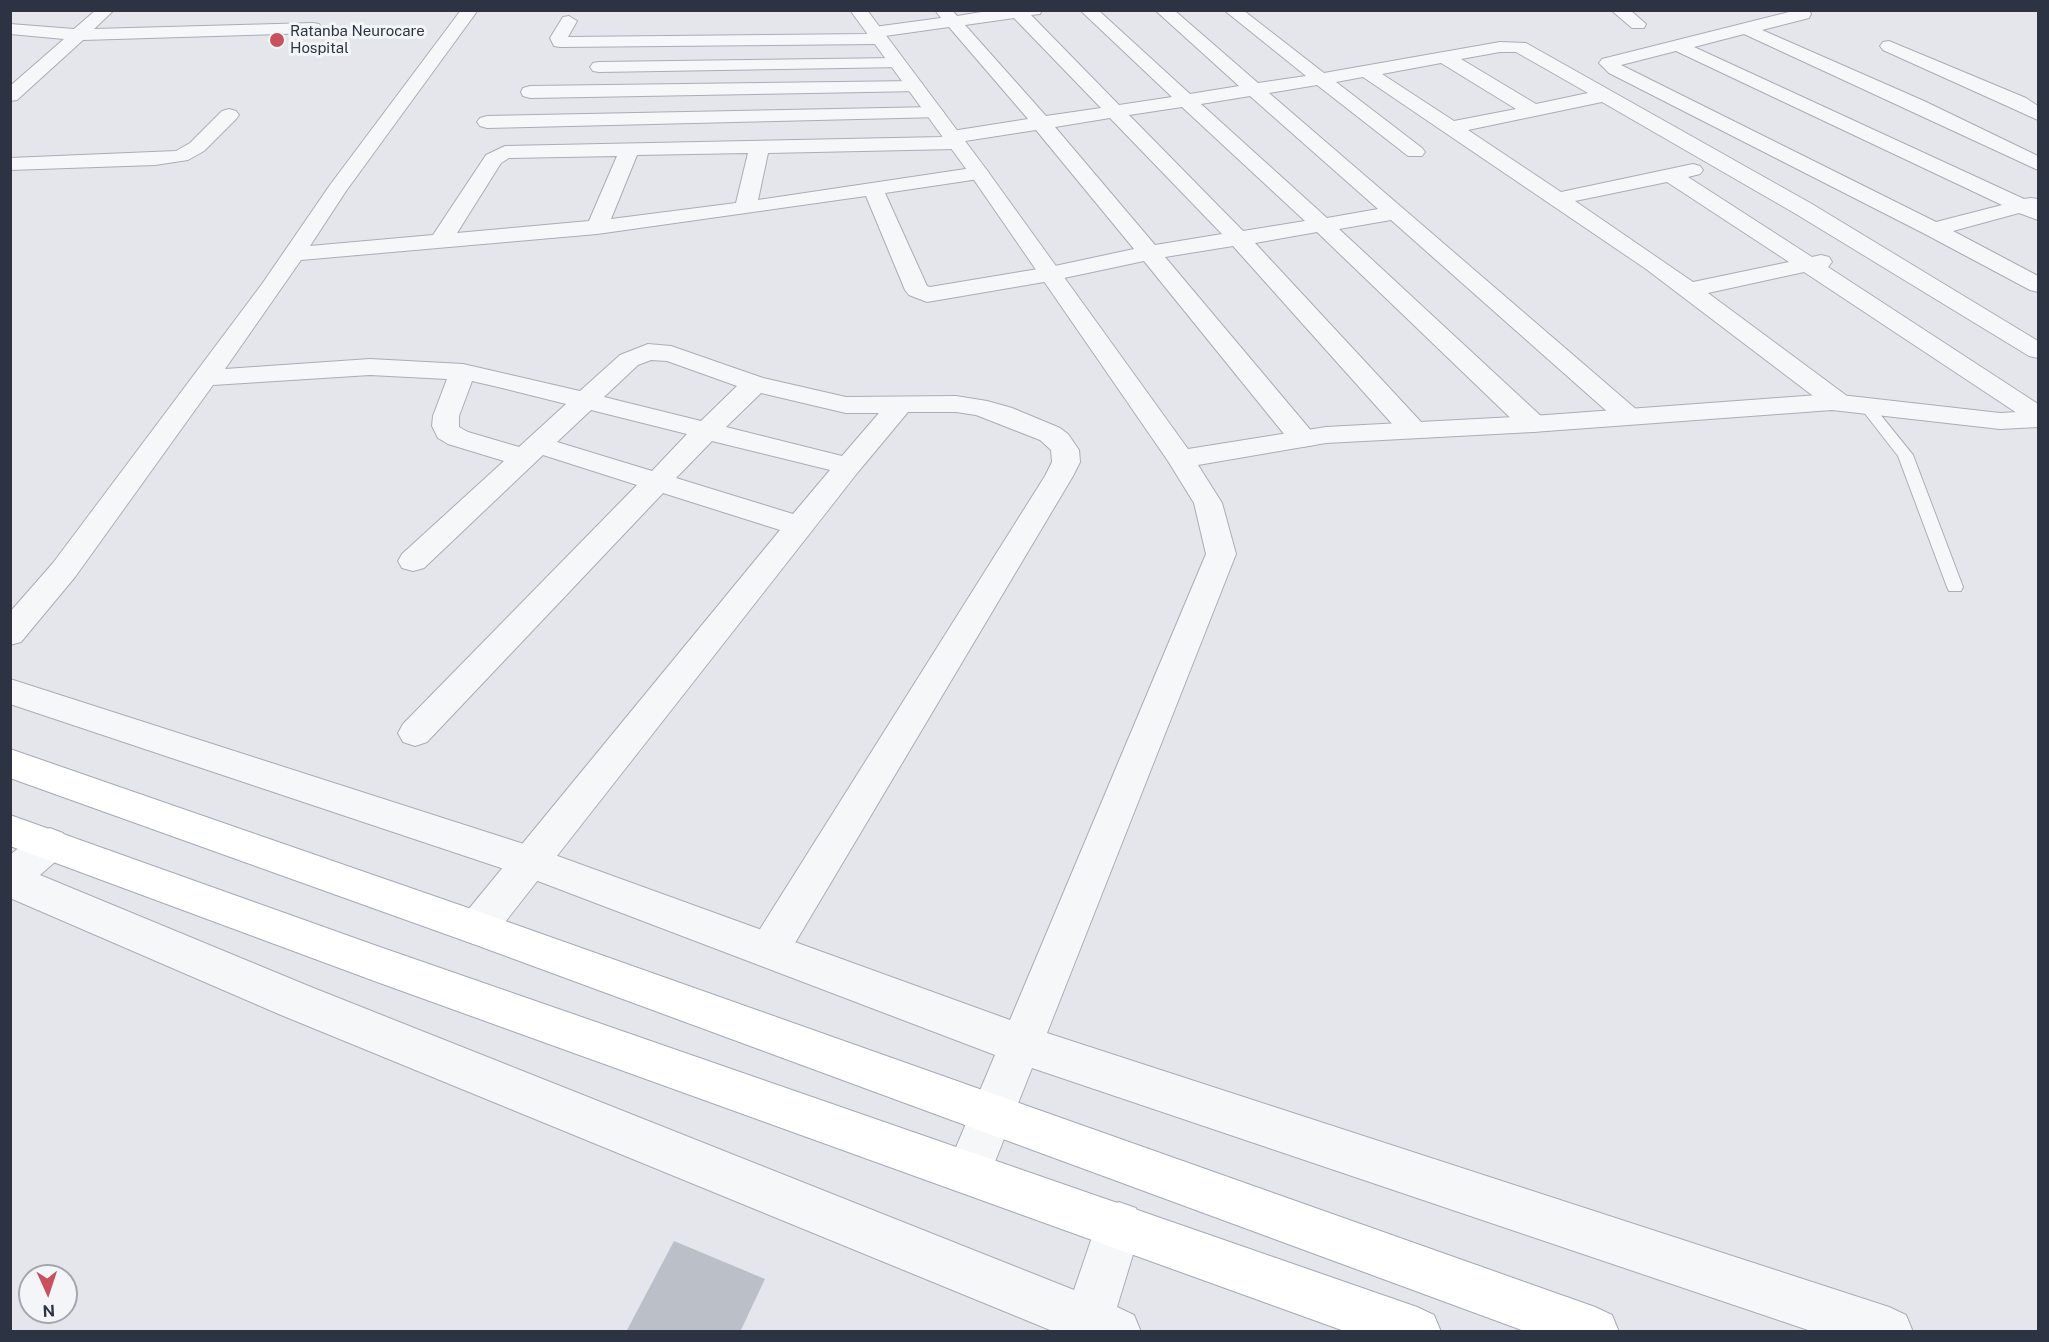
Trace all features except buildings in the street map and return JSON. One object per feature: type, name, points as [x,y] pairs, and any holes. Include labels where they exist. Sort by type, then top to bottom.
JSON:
[{"type":"main road","points":[[10,763],[477,928],[1595,1332]]},
{"type":"main road","points":[[10,830],[377,964],[969,1171],[1417,1332]]},
{"type":"street","points":[[10,96],[106,10]]},
{"type":"street","points":[[10,634],[64,570],[294,254],[337,189],[470,10]]},
{"type":"street","points":[[1088,10],[1183,100],[1322,225],[1533,424]]},
{"type":"street","points":[[1164,10],[1628,416]]},
{"type":"street","points":[[1232,10],[1415,152]]},
{"type":"street","points":[[1619,10],[1638,24]]},
{"type":"street","points":[[567,21],[559,38],[560,42],[1023,11],[1237,238],[1412,429]]},
{"type":"street","points":[[1803,14],[1608,63],[1615,69],[1933,229],[2038,285]]},
{"type":"street","points":[[948,16],[1041,123],[1303,439]]},
{"type":"street","points":[[162,33],[179,18]]},
{"type":"street","points":[[10,29],[79,35],[162,33],[320,22],[299,41]]},
{"type":"street","points":[[862,23],[897,63],[979,173],[1181,459],[1208,503],[1221,554],[969,1171]]},
{"type":"street","points":[[1744,28],[1917,105],[2038,164]]},
{"type":"street","points":[[1677,45],[2033,208]]},
{"type":"street","points":[[1889,46],[2019,102],[2038,114]]},
{"type":"street","points":[[440,242],[493,159],[501,153],[954,140],[1041,123],[1321,79],[1500,47],[1520,47],[1875,251],[2038,351]]},
{"type":"street","points":[[1444,57],[1533,111]]},
{"type":"street","points":[[599,67],[897,63]]},
{"type":"street","points":[[1366,71],[1689,290],[1838,402]]},
{"type":"street","points":[[530,92],[915,87]]},
{"type":"street","points":[[1451,128],[1607,95]]},
{"type":"street","points":[[487,122],[934,113]]},
{"type":"street","points":[[10,164],[171,158],[197,147],[229,115]]},
{"type":"street","points":[[746,208],[759,147]]},
{"type":"street","points":[[597,227],[630,149]]},
{"type":"street","points":[[1557,199],[1776,152]]},
{"type":"street","points":[[294,254],[597,227],[746,208],[979,173]]},
{"type":"street","points":[[1671,175],[2038,417]]},
{"type":"street","points":[[873,189],[920,293],[930,295],[1050,274],[1149,253],[1396,213]]},
{"type":"street","points":[[1933,229],[2033,208]]},
{"type":"street","points":[[1689,290],[1875,251]]},
{"type":"street","points":[[413,561],[629,360],[648,352],[670,354],[710,366],[755,384],[846,405],[956,405],[1003,414],[1059,440],[1065,450],[1066,462],[769,950]]},
{"type":"street","points":[[205,378],[370,367],[463,372],[848,466]]},
{"type":"street","points":[[463,372],[446,416],[445,426],[448,432],[458,438],[532,451],[657,482],[799,526]]},
{"type":"street","points":[[415,733],[706,431],[755,384]]},
{"type":"street","points":[[1181,459],[1303,439],[1412,429],[1533,424],[1838,402],[2000,421],[2038,417]]},
{"type":"street","points":[[477,928],[799,526],[901,404]]},
{"type":"street","points":[[10,691],[530,862],[1020,1044],[1889,1332]]},
{"type":"street","points":[[50,844],[10,879],[296,1001],[1097,1328],[1119,1225]]},
{"type":"lane","points":[[1866,406],[1905,455],[1954,586]]},
{"type":"place","name":"Ratanba Neurocare Hospital","points":[[277,40]]}]
